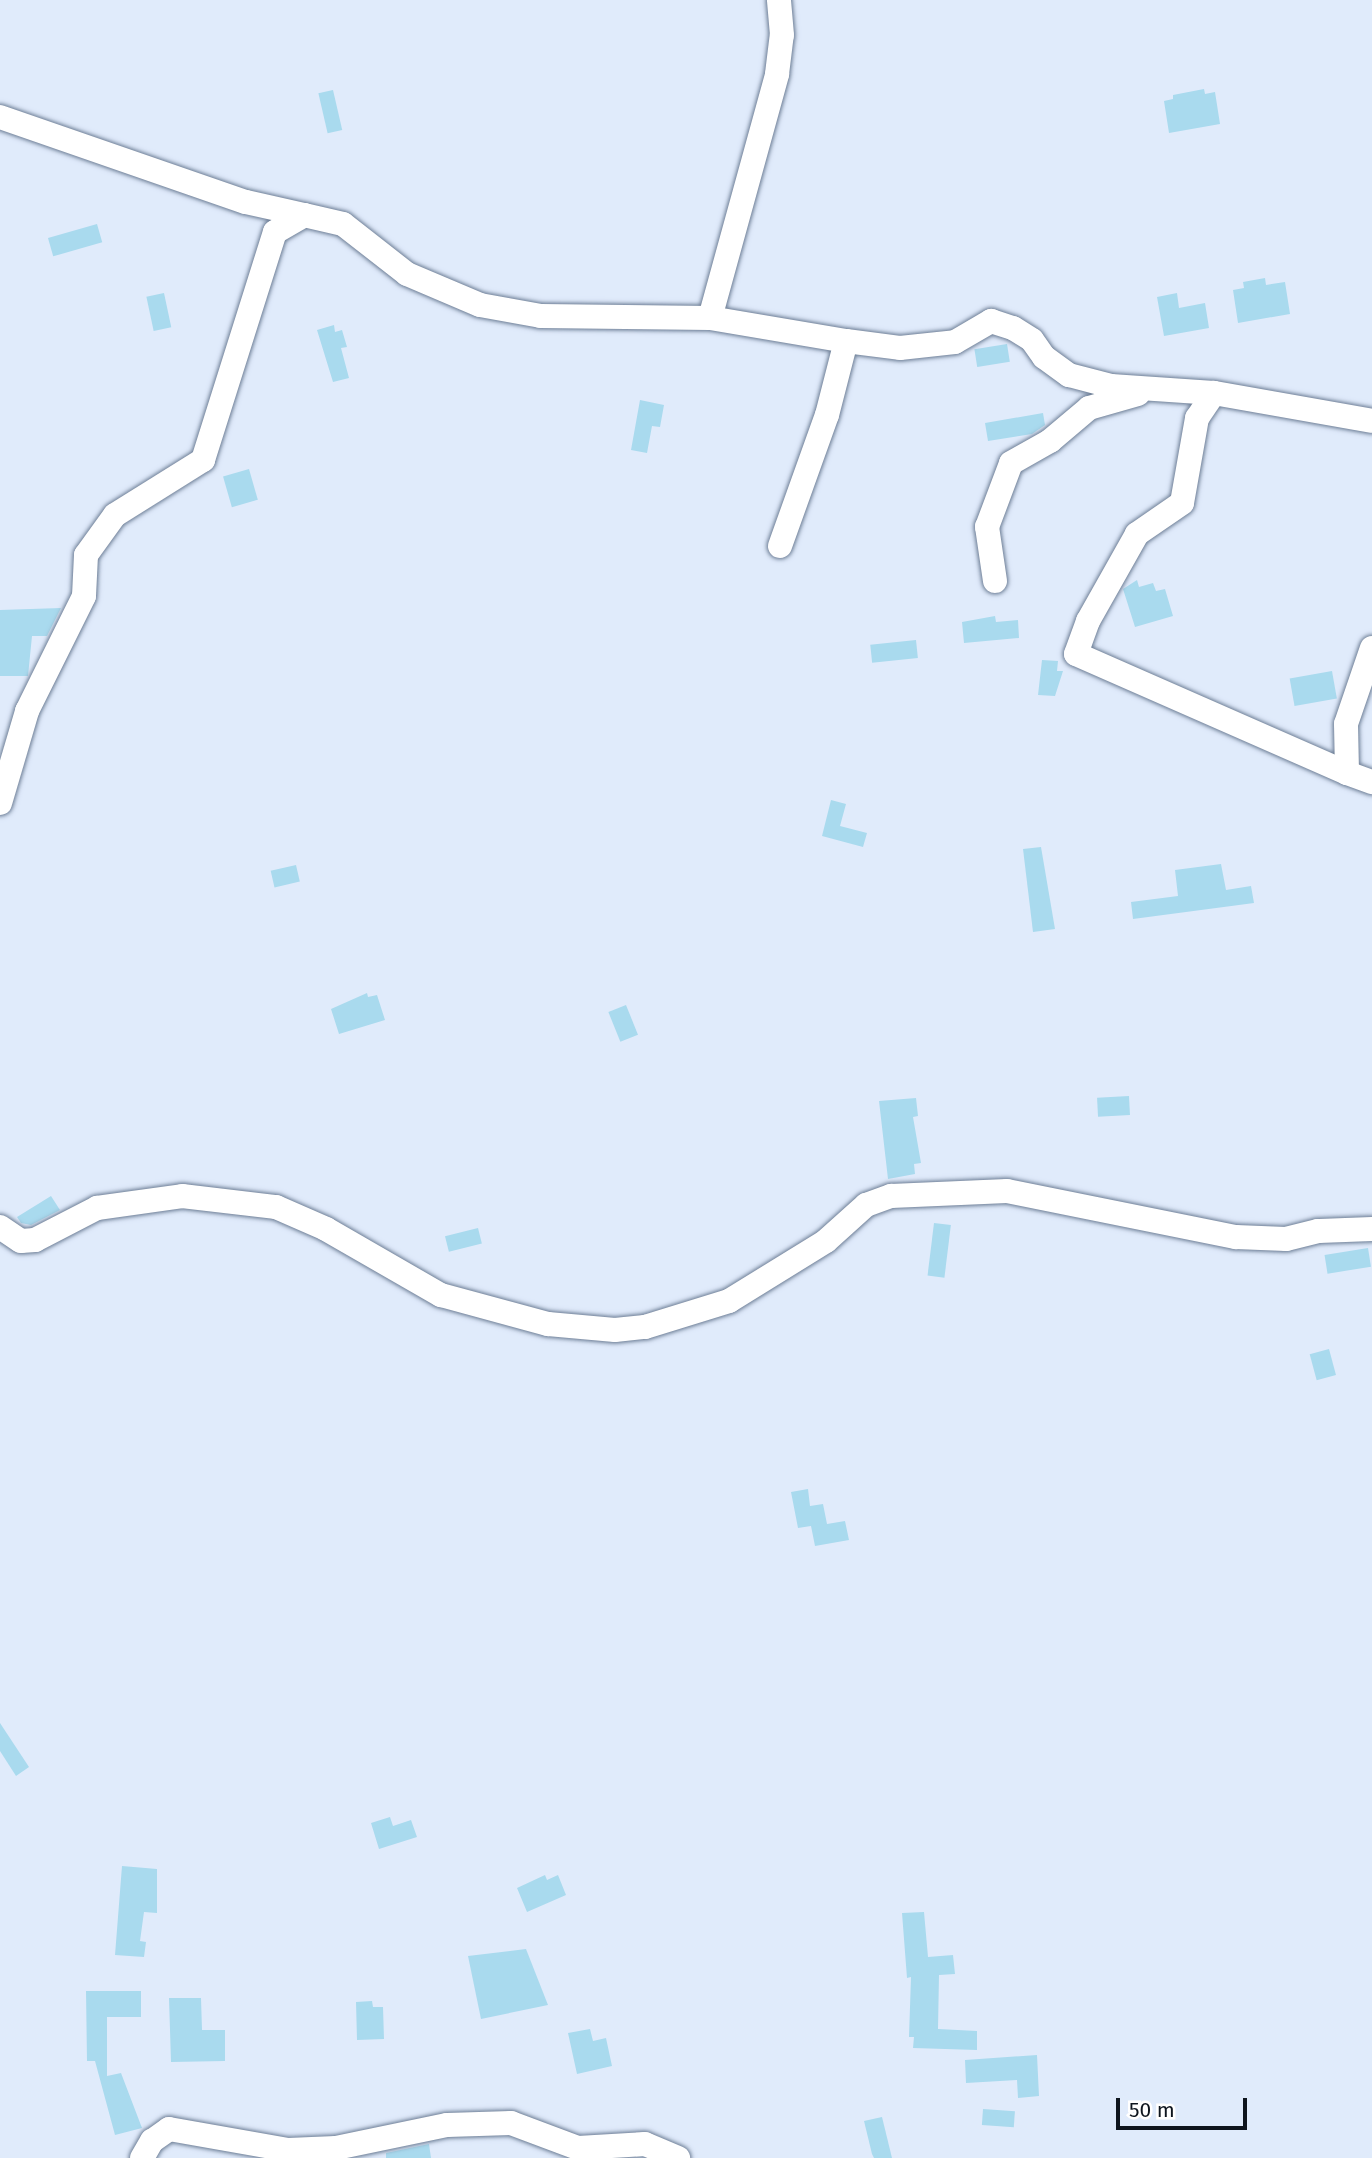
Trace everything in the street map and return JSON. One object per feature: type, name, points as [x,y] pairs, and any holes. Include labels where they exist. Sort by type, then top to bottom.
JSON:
[{"type":"street","points":[[710,318],[777,74],[782,35],[779,0]]},
{"type":"street","points":[[0,117],[246,202],[343,224],[407,274],[480,305],[541,316],[710,318],[900,348],[955,342],[991,321],[1013,328],[1032,340],[1044,357],[1069,374],[1149,391],[1214,393],[1372,421]]},
{"type":"street","points":[[0,803],[27,711],[84,596],[86,555],[116,515],[203,460],[275,232],[304,215]]},
{"type":"street","points":[[780,547],[827,415],[846,341]]},
{"type":"street","points":[[995,581],[987,527],[1011,463],[1050,441],[1089,408],[1149,391]]},
{"type":"street","points":[[1214,393],[1197,418],[1182,503],[1138,534],[1088,621],[1076,654],[1372,782]]},
{"type":"street","points":[[1348,773],[1346,724],[1372,648]]},
{"type":"street","points":[[0,1227],[21,1241],[34,1240],[97,1208],[182,1196],[276,1207],[326,1229],[441,1295],[548,1324],[615,1330],[645,1326],[729,1301],[826,1241],[866,1205],[891,1196],[1007,1191],[1236,1237],[1286,1239],[1318,1231],[1372,1229]]},
{"type":"street","points":[[142,2158],[152,2141],[169,2129],[300,2149],[336,2148],[447,2125],[511,2123],[578,2148],[645,2144],[678,2158]]},
{"type":"building","points":[[1204,89],[1205,94],[1215,92],[1220,124],[1169,133],[1164,101],[1173,99],[1173,95]]},
{"type":"building","points":[[333,90],[342,130],[328,133],[318,93]]},
{"type":"building","points":[[97,224],[102,242],[53,256],[48,238]]},
{"type":"building","points":[[1265,278],[1266,285],[1285,282],[1290,314],[1238,323],[1233,290],[1244,288],[1243,282]]},
{"type":"building","points":[[164,293],[171,327],[154,331],[146,297]]},
{"type":"building","points":[[1177,293],[1179,308],[1205,303],[1209,328],[1164,336],[1157,297]]},
{"type":"building","points":[[334,325],[335,332],[342,330],[347,347],[341,348],[349,378],[333,382],[317,330]]},
{"type":"building","points":[[1007,344],[1010,362],[977,367],[974,349]]},
{"type":"building","points":[[640,400],[664,405],[660,427],[652,426],[647,453],[631,450]]},
{"type":"building","points":[[1043,413],[1045,425],[1032,434],[988,441],[985,423]]},
{"type":"building","points":[[249,469],[258,500],[232,507],[223,476]]},
{"type":"building","points":[[1137,580],[1139,587],[1153,583],[1156,591],[1165,589],[1173,616],[1135,627],[1123,589]]},
{"type":"building","points":[[61,608],[47,636],[32,636],[28,676],[0,676],[0,610]]},
{"type":"building","points":[[995,616],[996,622],[1018,620],[1019,638],[964,643],[962,622]]},
{"type":"building","points":[[916,640],[918,658],[872,663],[870,645]]},
{"type":"building","points":[[1042,660],[1058,661],[1057,671],[1063,671],[1055,696],[1038,695]]},
{"type":"building","points":[[1332,671],[1337,699],[1295,706],[1290,678]]},
{"type":"building","points":[[831,800],[846,804],[840,826],[867,833],[863,847],[822,836]]},
{"type":"building","points":[[1041,847],[1055,929],[1033,932],[1023,849]]},
{"type":"building","points":[[1221,864],[1226,890],[1251,886],[1254,903],[1133,919],[1131,902],[1178,896],[1175,870]]},
{"type":"building","points":[[296,865],[300,882],[274,887],[271,871]]},
{"type":"building","points":[[367,993],[368,997],[377,995],[385,1020],[339,1034],[331,1009]]},
{"type":"building","points":[[626,1005],[638,1035],[620,1042],[608,1012]]},
{"type":"building","points":[[1129,1096],[1130,1115],[1098,1117],[1097,1098]]},
{"type":"building","points":[[916,1098],[918,1116],[913,1117],[921,1163],[914,1164],[915,1174],[888,1179],[879,1101]]},
{"type":"building","points":[[51,1196],[60,1210],[31,1225],[21,1223],[17,1217]]},
{"type":"building","points":[[934,1223],[951,1225],[944,1278],[928,1276]]},
{"type":"building","points":[[478,1228],[482,1244],[449,1252],[445,1236]]},
{"type":"building","points":[[1368,1248],[1371,1267],[1328,1274],[1325,1255]]},
{"type":"building","points":[[1329,1349],[1336,1375],[1317,1380],[1310,1354]]},
{"type":"building","points":[[808,1489],[810,1506],[823,1504],[827,1524],[845,1521],[849,1540],[815,1546],[811,1526],[798,1528],[791,1492]]},
{"type":"building","points":[[0,1723],[29,1767],[16,1776],[0,1751]]},
{"type":"building","points":[[390,1817],[393,1826],[411,1820],[417,1837],[379,1849],[371,1823]]},
{"type":"building","points":[[122,1866],[157,1869],[157,1913],[144,1912],[140,1941],[146,1942],[144,1957],[115,1955]]},
{"type":"building","points":[[545,1875],[547,1880],[558,1875],[566,1895],[527,1912],[517,1888]]},
{"type":"building","points":[[924,1912],[928,1957],[953,1955],[955,1974],[939,1975],[938,2029],[977,2031],[977,2050],[913,2048],[914,2037],[909,2037],[911,1977],[907,1978],[902,1913]]},
{"type":"building","points":[[526,1949],[548,2005],[481,2019],[468,1956]]},
{"type":"building","points":[[86,1991],[141,1991],[141,2017],[107,2017],[107,2076],[121,2073],[142,2128],[115,2135],[95,2061],[87,2061]]},
{"type":"building","points":[[169,1998],[201,1998],[202,2030],[225,2030],[225,2061],[171,2062]]},
{"type":"building","points":[[372,2001],[373,2007],[383,2007],[384,2039],[357,2040],[356,2002]]},
{"type":"building","points":[[590,2029],[593,2041],[606,2038],[612,2066],[577,2074],[568,2033]]},
{"type":"building","points":[[1037,2055],[1039,2096],[1018,2098],[1017,2080],[966,2083],[965,2060]]},
{"type":"building","points":[[983,2109],[1015,2111],[1014,2127],[982,2125]]},
{"type":"building","points":[[882,2117],[892,2158],[874,2158],[872,2154],[864,2121]]},
{"type":"building","points":[[429,2144],[431,2158],[386,2158],[386,2153]]}]
